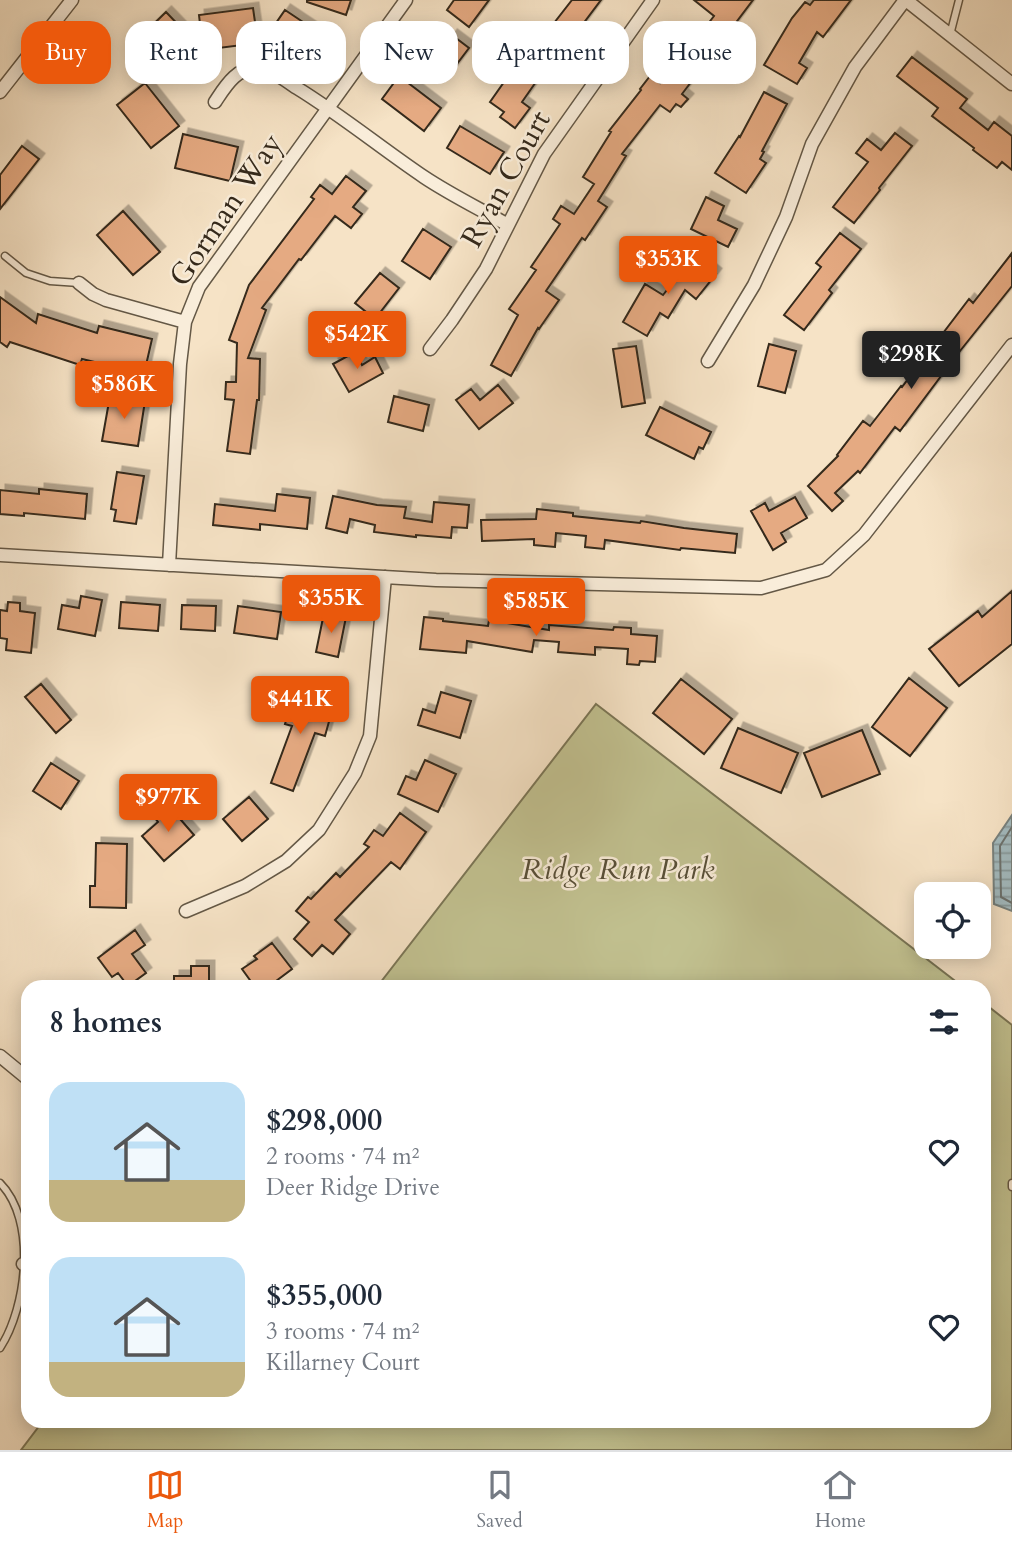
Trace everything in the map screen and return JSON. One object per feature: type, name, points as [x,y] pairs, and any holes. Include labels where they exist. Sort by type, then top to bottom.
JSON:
[{"type":"street","points":[[0,93],[72,0]]},
{"type":"street","name":"Gorman Way","points":[[169,565],[180,364],[185,322],[200,288],[219,258],[406,0]]},
{"type":"street","name":"Ryan Court","points":[[430,349],[486,269],[544,153],[653,0]]},
{"type":"street","points":[[708,361],[759,274],[786,217],[812,145],[855,67],[905,0],[1012,84]]},
{"type":"street","points":[[215,102],[240,72],[264,69],[328,108],[426,178],[508,225]]},
{"type":"street","points":[[79,283],[106,300],[185,322]]},
{"type":"street","points":[[0,555],[385,578],[761,587],[826,570],[864,535],[1012,345]]},
{"type":"street","points":[[186,911],[245,886],[286,861],[319,830],[355,773],[370,736],[385,578]]},
{"type":"street","points":[[0,1056],[21,1073]]},
{"type":"lane","points":[[950,35],[959,0]]},
{"type":"lane","points":[[5,256],[26,273],[50,281],[79,283]]},
{"type":"lane","points":[[0,1183],[6,1189],[21,1220]]},
{"type":"lane","points":[[0,1348],[12,1325],[21,1291]]},
{"type":"green space","name":"Ridge Run Park","points":[[596,704],[914,949],[914,959],[927,959],[954,980],[382,980]]},
{"type":"green space","points":[[991,1008],[1012,1025],[1012,1450],[21,1450],[38,1428],[991,1428]]},
{"type":"water","points":[[1012,815],[1012,911],[994,904],[993,843]]},
{"type":"building","points":[[307,0],[351,0],[346,15]]},
{"type":"building","points":[[454,0],[489,0],[469,27],[447,10]]},
{"type":"building","points":[[572,0],[601,0],[585,21],[556,21]]},
{"type":"building","points":[[694,0],[753,0],[737,21],[710,21],[714,16]]},
{"type":"building","points":[[814,0],[851,0],[823,37],[817,32],[799,63],[807,68],[797,84],[764,65],[792,18],[805,2],[810,5]]},
{"type":"building","points":[[253,8],[255,21],[236,21],[236,46],[222,48],[222,21],[200,21],[199,15]]},
{"type":"building","points":[[285,10],[302,21],[277,21]]},
{"type":"building","points":[[166,12],[175,21],[157,21]]},
{"type":"building","points":[[458,40],[469,48],[458,63]]},
{"type":"building","points":[[912,57],[967,99],[960,108],[988,130],[994,122],[1012,136],[1012,170],[1002,162],[997,168],[932,116],[938,108],[897,76]]},
{"type":"building","points":[[146,84],[179,126],[151,148],[117,105]]},
{"type":"building","points":[[393,84],[410,84],[441,108],[424,131],[382,99]]},
{"type":"building","points":[[503,84],[535,84],[522,102],[530,108],[515,128],[500,117],[504,112],[490,102]]},
{"type":"building","points":[[644,84],[690,84],[682,94],[688,99],[681,107],[676,104],[670,112],[660,105],[622,154],[626,156],[598,201],[607,207],[546,291],[559,300],[538,328],[511,376],[491,365],[518,315],[509,309],[536,270],[531,267],[560,224],[553,219],[561,206],[574,214],[594,184],[583,177],[611,132],[609,131]]},
{"type":"building","points":[[764,92],[787,104],[762,151],[764,152],[760,159],[766,163],[746,193],[715,173],[740,137]]},
{"type":"building","points":[[460,126],[504,152],[490,174],[447,148]]},
{"type":"building","points":[[895,133],[912,146],[854,223],[833,207],[868,162],[856,153],[867,139],[881,150]]},
{"type":"building","points":[[183,134],[238,147],[230,181],[175,168]]},
{"type":"building","points":[[22,146],[39,159],[0,209],[0,175]]},
{"type":"building","points":[[346,176],[366,191],[353,207],[362,214],[351,228],[335,216],[262,308],[266,310],[248,358],[260,359],[259,400],[250,454],[227,451],[234,400],[225,399],[226,382],[236,382],[237,343],[229,340],[249,285],[314,199],[311,197],[320,185],[332,194]]},
{"type":"building","points":[[706,197],[724,206],[718,220],[737,229],[728,247],[691,229]]},
{"type":"building","points":[[123,211],[160,252],[133,275],[97,235]]},
{"type":"building","points":[[423,229],[451,247],[430,279],[402,261]]},
{"type":"building","points":[[840,233],[861,249],[829,290],[832,293],[804,330],[784,315],[821,267],[816,263]]},
{"type":"building","points":[[1012,253],[1012,286],[900,431],[895,427],[860,473],[858,471],[835,493],[843,501],[832,511],[808,486],[838,456],[863,421],[870,426],[969,299],[973,303]]},
{"type":"building","points":[[694,256],[716,274],[696,299],[685,290],[668,318],[660,313],[647,336],[623,322],[645,284],[663,295]]},
{"type":"building","points":[[380,273],[399,288],[375,319],[355,303]]},
{"type":"building","points":[[0,297],[36,323],[38,314],[97,333],[99,326],[152,339],[144,374],[82,359],[80,365],[10,342],[7,347],[0,342]]},
{"type":"building","points":[[769,344],[796,351],[785,393],[758,386]]},
{"type":"building","points":[[636,346],[645,403],[622,407],[613,349]]},
{"type":"building","points":[[355,352],[362,365],[375,357],[383,373],[349,392],[333,364]]},
{"type":"building","points":[[498,385],[513,403],[479,429],[456,400],[471,389],[480,400]]},
{"type":"building","points":[[110,396],[145,401],[138,446],[102,441]]},
{"type":"building","points":[[394,396],[429,405],[423,431],[388,422]]},
{"type":"building","points":[[660,407],[711,432],[703,449],[699,447],[694,459],[646,435]]},
{"type":"building","points":[[117,472],[144,476],[136,524],[114,521],[116,510],[111,509]]},
{"type":"building","points":[[39,489],[87,494],[85,519],[24,513],[24,516],[0,514],[0,490],[39,494]]},
{"type":"building","points":[[277,494],[310,498],[307,529],[260,524],[260,530],[213,525],[215,504],[275,511]]},
{"type":"building","points":[[333,496],[377,505],[406,507],[404,518],[432,522],[434,502],[469,505],[467,528],[452,527],[451,538],[374,532],[375,525],[350,519],[347,533],[326,528]]},
{"type":"building","points":[[795,497],[807,518],[781,533],[786,542],[773,550],[751,511],[765,503],[769,511]]},
{"type":"building","points":[[537,509],[573,513],[573,516],[641,521],[737,534],[735,553],[680,550],[605,540],[604,549],[585,547],[586,536],[556,533],[555,547],[534,545],[534,539],[482,541],[481,520],[536,519]]},
{"type":"building","points":[[1012,591],[1012,644],[959,686],[929,649],[978,611],[982,617]]},
{"type":"building","points":[[81,596],[102,600],[95,636],[58,629],[62,605],[79,608]]},
{"type":"building","points":[[8,602],[20,603],[20,611],[35,613],[31,653],[6,650],[7,639],[0,638],[0,610],[7,611]]},
{"type":"building","points":[[121,602],[160,605],[158,631],[119,628]]},
{"type":"building","points":[[182,605],[216,606],[215,631],[181,629]]},
{"type":"building","points":[[238,606],[281,612],[277,639],[234,633]]},
{"type":"building","points":[[324,613],[346,617],[338,657],[316,652]]},
{"type":"building","points":[[424,617],[488,626],[489,620],[549,630],[549,625],[613,630],[614,627],[631,628],[631,634],[657,636],[655,662],[627,664],[628,649],[595,647],[595,655],[558,652],[559,642],[534,640],[532,652],[467,641],[466,653],[420,649]]},
{"type":"building","points":[[909,678],[947,708],[910,756],[872,727]]},
{"type":"building","points":[[681,679],[732,719],[704,754],[653,713]]},
{"type":"building","points":[[41,684],[71,720],[56,733],[25,697]]},
{"type":"building","points":[[296,687],[323,695],[317,714],[330,718],[325,736],[315,733],[293,791],[271,783],[292,726],[285,724]]},
{"type":"building","points":[[441,692],[471,701],[460,738],[418,725],[423,709],[435,713]]},
{"type":"building","points":[[738,728],[798,753],[781,793],[721,768]]},
{"type":"building","points":[[862,730],[880,774],[822,797],[804,753]]},
{"type":"building","points":[[425,760],[456,774],[438,812],[398,794],[406,776],[416,780]]},
{"type":"building","points":[[51,763],[79,781],[61,809],[33,791]]},
{"type":"building","points":[[249,797],[268,819],[242,841],[223,819]]},
{"type":"building","points":[[168,805],[194,835],[164,861],[142,836],[158,822],[154,817]]},
{"type":"building","points":[[400,813],[426,832],[400,869],[391,862],[335,920],[350,934],[333,954],[322,945],[312,956],[294,939],[309,922],[296,911],[336,873],[340,877],[369,847],[364,844],[374,830],[383,836]]},
{"type":"building","points":[[96,843],[127,844],[126,908],[90,907],[90,886],[95,886]]},
{"type":"building","points":[[135,930],[145,945],[132,954],[146,973],[136,980],[123,980],[118,973],[112,977],[98,958]]},
{"type":"building","points":[[272,943],[292,969],[277,980],[250,980],[242,969],[257,959],[254,956]]},
{"type":"building","points":[[191,966],[209,966],[209,980],[174,980],[174,976],[191,976]]}]
